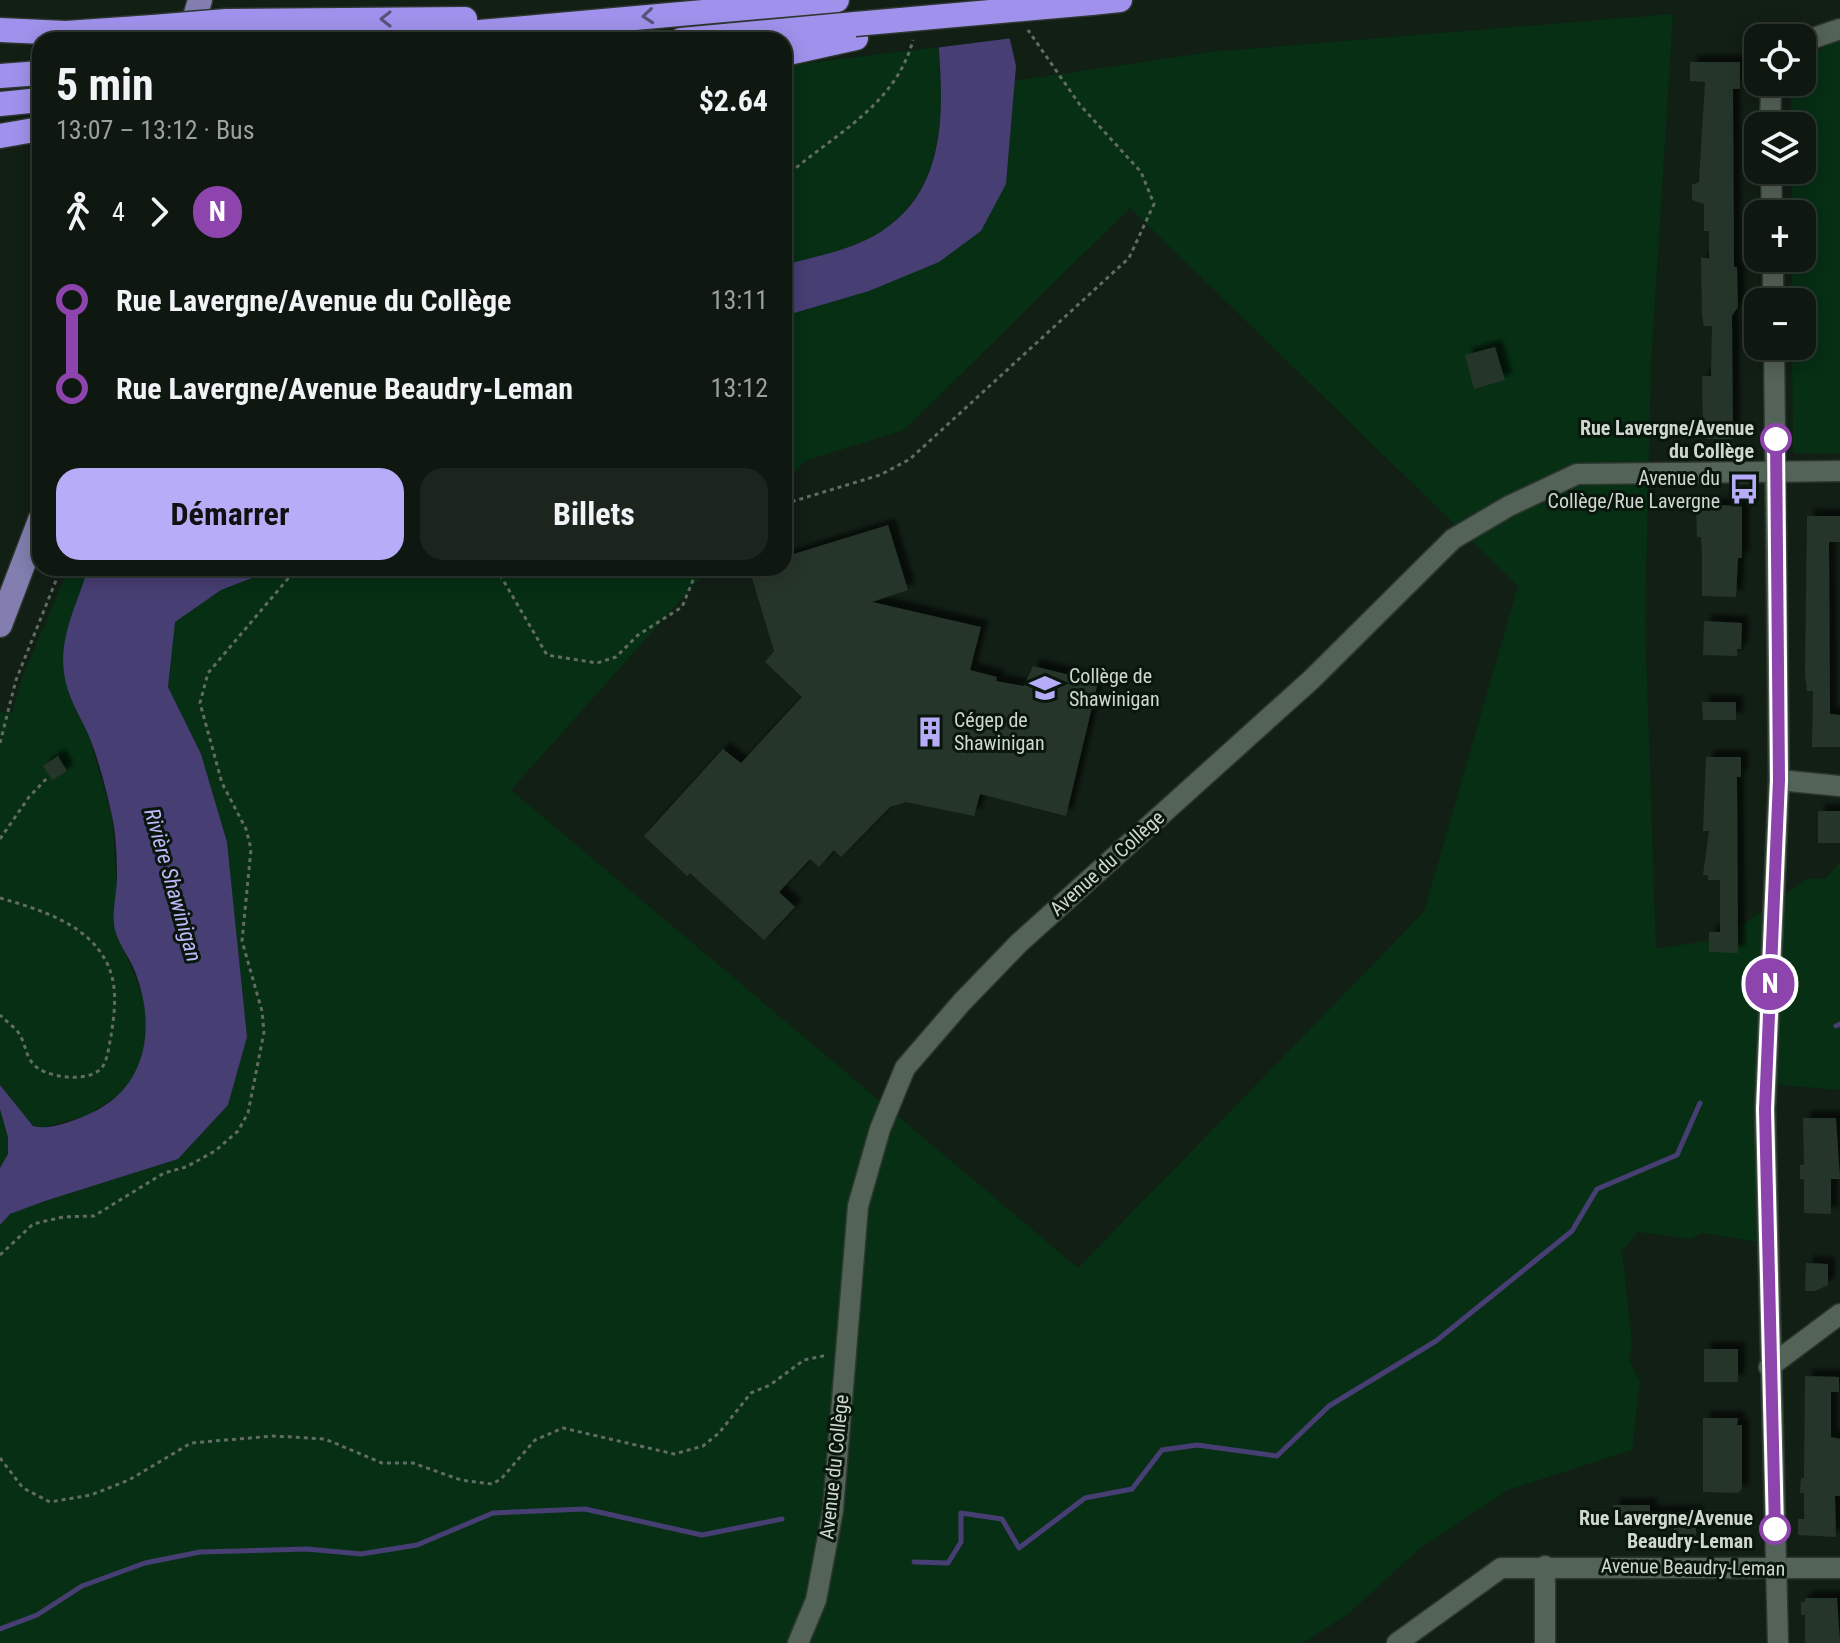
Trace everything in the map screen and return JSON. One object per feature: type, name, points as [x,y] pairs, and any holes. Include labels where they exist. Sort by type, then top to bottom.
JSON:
[{"type":"highway","points":[[472,32],[837,0]]},
{"type":"highway","points":[[792,34],[856,31],[955,16],[1120,0]]},
{"type":"highway","points":[[80,32],[226,21],[604,19]]},
{"type":"highway","points":[[0,30],[44,32]]},
{"type":"highway","points":[[792,51],[856,31]]},
{"type":"highway","points":[[0,76],[32,74]]},
{"type":"highway","points":[[0,104],[32,101]]},
{"type":"highway","points":[[0,136],[32,130]]},
{"type":"main road","points":[[190,32],[200,0]]},
{"type":"main road","points":[[0,625],[32,541]]},
{"type":"street","points":[[1816,37],[1840,29]]},
{"type":"street","points":[[1774,360],[1779,780],[1765,1109],[1778,1643]]},
{"type":"street","name":"Avenue du Collège","points":[[798,1643],[816,1600],[833,1510],[858,1206],[880,1129],[905,1068],[1019,943],[1312,679],[1453,539],[1509,506],[1577,474],[1840,471]]},
{"type":"street","points":[[1779,780],[1840,786]]},
{"type":"street","points":[[1769,1367],[1840,1314]]},
{"type":"street","points":[[1545,1566],[1545,1643]]},
{"type":"street","name":"Avenue Beaudry-Leman","points":[[1397,1643],[1501,1568],[1840,1568]]},
{"type":"path","points":[[792,502],[880,475],[910,459],[1129,258],[1154,204],[1147,182],[1080,105],[1026,26]]},
{"type":"path","points":[[792,172],[879,103],[906,59],[915,30]]},
{"type":"path","points":[[0,743],[16,680],[58,576]]},
{"type":"path","points":[[0,1255],[33,1224],[63,1217],[94,1216],[164,1173],[186,1167],[215,1151],[238,1131],[248,1113],[264,1032],[262,1011],[242,941],[251,849],[246,829],[222,783],[200,703],[208,673],[290,576]]},
{"type":"path","points":[[501,576],[547,655],[597,663],[616,657],[638,635],[682,607],[695,576]]},
{"type":"path","points":[[0,839],[29,797],[49,776]]},
{"type":"path","points":[[0,898],[50,915],[86,936],[110,968],[117,999],[104,1062],[97,1071],[85,1075],[56,1075],[38,1068],[28,1057],[19,1034],[0,1015]]},
{"type":"path","points":[[0,1458],[23,1488],[50,1502],[91,1495],[129,1480],[191,1443],[273,1436],[325,1439],[382,1463],[413,1463],[461,1480],[492,1484],[501,1479],[535,1440],[563,1428],[674,1454],[703,1446],[719,1433],[751,1393],[770,1385],[804,1360],[823,1355],[844,1356]]},
{"type":"green space","points":[[1673,14],[1651,364],[1645,621],[1656,949],[1724,938],[1806,879],[1826,878],[1840,862],[1840,1090],[1770,1084],[1771,1244],[1702,1233],[1691,1239],[1638,1232],[1622,1251],[1632,1344],[1629,1360],[1640,1382],[1632,1450],[1508,1490],[1418,1550],[1348,1614],[1303,1643],[0,1643],[0,1225],[10,1214],[45,1201],[178,1159],[228,1105],[247,1037],[227,842],[201,754],[168,687],[174,622],[221,590],[257,576],[702,576],[511,790],[1078,1268],[1424,912],[1518,586],[1130,208],[904,430],[805,461],[792,475],[792,314],[869,291],[1006,184],[1015,81],[1210,52]]},
{"type":"green space","points":[[1829,42],[1840,42],[1840,453],[1793,453],[1792,360],[1816,360],[1816,288],[1792,288],[1792,272],[1816,272],[1816,200],[1792,200],[1791,184],[1816,184],[1816,112],[1791,112],[1791,96],[1816,96],[1816,53]]},
{"type":"green space","points":[[938,47],[941,98],[936,148],[929,172],[918,194],[902,214],[882,231],[860,243],[792,263],[792,65]]},
{"type":"green space","points":[[66,576],[86,576],[68,692],[89,736],[112,817],[121,943],[145,1001],[148,1030],[138,1069],[118,1097],[83,1117],[41,1128],[33,1126],[0,1085],[0,712],[12,713],[22,678]]},
{"type":"green space","points":[[0,1109],[8,1147],[5,1162],[0,1168]]},
{"type":"water","points":[[935,0],[1001,0],[1016,66],[1006,184],[981,231],[939,262],[869,291],[792,314],[792,263],[871,238],[907,210],[924,184],[940,126],[940,62]]},
{"type":"water","name":"Rivière Shawinigan","points":[[85,576],[257,576],[221,590],[175,622],[168,687],[201,754],[227,842],[247,1037],[228,1105],[178,1159],[45,1201],[10,1214],[0,1225],[0,1168],[8,1154],[8,1137],[0,1109],[0,1085],[33,1126],[47,1127],[71,1122],[110,1102],[124,1088],[135,1072],[145,1035],[142,994],[114,924],[117,869],[112,816],[96,754],[64,673],[64,645]]},
{"type":"pier","points":[[931,0],[1005,0],[1013,38],[934,48]]},
{"type":"building","points":[[1690,62],[1740,62],[1740,89],[1733,89],[1734,267],[1737,267],[1738,307],[1732,316],[1733,439],[1706,439],[1703,432],[1702,376],[1711,376],[1712,326],[1704,326],[1702,316],[1701,258],[1709,258],[1709,231],[1704,231],[1704,204],[1692,200],[1692,185],[1699,182],[1705,82],[1690,81]]},
{"type":"building","points":[[1495,347],[1505,380],[1474,389],[1465,355]]},
{"type":"building","points":[[1696,504],[1742,506],[1742,558],[1738,558],[1736,597],[1702,596],[1701,537],[1697,537]]},
{"type":"building","points":[[1807,516],[1840,516],[1840,542],[1829,542],[1830,714],[1840,715],[1840,747],[1812,747],[1813,691],[1807,691],[1805,675]]},
{"type":"building","name":"Cégep de Shawinigan","points":[[888,525],[908,590],[872,602],[981,627],[970,670],[997,677],[996,681],[1024,686],[1033,666],[1098,682],[1066,816],[980,794],[974,816],[906,802],[890,807],[841,857],[834,850],[819,867],[810,859],[779,892],[795,907],[764,940],[644,836],[723,749],[741,763],[802,697],[765,662],[774,651],[751,576],[792,576],[792,555]]},
{"type":"building","points":[[1704,621],[1742,623],[1741,649],[1737,649],[1737,656],[1703,655]]},
{"type":"building","points":[[1702,702],[1736,702],[1736,720],[1703,720]]},
{"type":"building","points":[[58,756],[67,771],[52,780],[43,766]]},
{"type":"building","points":[[1706,757],[1741,757],[1741,777],[1737,777],[1738,953],[1709,952],[1709,932],[1720,932],[1720,880],[1708,880],[1708,875],[1703,875],[1709,831],[1703,831]]},
{"type":"building","points":[[1818,811],[1840,811],[1840,843],[1818,843]]},
{"type":"building","points":[[1803,1118],[1836,1118],[1840,1179],[1831,1179],[1831,1214],[1804,1213],[1804,1179],[1800,1179],[1800,1165],[1804,1165]]},
{"type":"building","points":[[1806,1263],[1828,1264],[1828,1285],[1815,1291],[1805,1291]]},
{"type":"building","points":[[1704,1349],[1738,1349],[1738,1382],[1704,1382]]},
{"type":"building","points":[[1805,1376],[1839,1377],[1839,1392],[1831,1392],[1831,1437],[1840,1439],[1840,1496],[1835,1496],[1836,1537],[1798,1535],[1798,1519],[1804,1519],[1804,1493],[1800,1493],[1801,1478],[1804,1478]]},
{"type":"building","points":[[1703,1418],[1738,1418],[1737,1425],[1742,1425],[1742,1489],[1738,1493],[1703,1492]]},
{"type":"building","points":[[1613,1505],[1650,1505],[1650,1513],[1696,1512],[1696,1536],[1674,1536],[1674,1526],[1613,1528]]},
{"type":"building","points":[[1805,1598],[1837,1598],[1840,1643],[1805,1643],[1805,1615],[1801,1615],[1801,1602],[1805,1602]]},
{"type":"waterway","points":[[1836,1026],[1840,1024]]},
{"type":"waterway","points":[[914,1562],[948,1563],[961,1542],[961,1513],[1002,1519],[1019,1548],[1085,1498],[1132,1489],[1162,1450],[1197,1445],[1277,1456],[1329,1406],[1436,1341],[1572,1231],[1597,1189],[1677,1155],[1700,1103]]},
{"type":"waterway","points":[[0,1629],[37,1615],[82,1586],[145,1563],[200,1552],[307,1549],[361,1554],[417,1545],[493,1513],[585,1509],[702,1535],[782,1519]]},
{"type":"bus line","name":"N","points":[[1775,1529],[1765,1109],[1779,780],[1776,439]]},
{"type":"place","name":"Rue Lavergne/Avenue du Collège","points":[[1776,439]]},
{"type":"place","name":"Avenue du Collège/Rue Lavergne","points":[[1744,489]]},
{"type":"place","name":"Collège de Shawinigan","points":[[1045,688]]},
{"type":"place","name":"Cégep de Shawinigan","points":[[930,732]]},
{"type":"place","name":"Rue Lavergne/Avenue Beaudry-Leman","points":[[1775,1529]]}]
